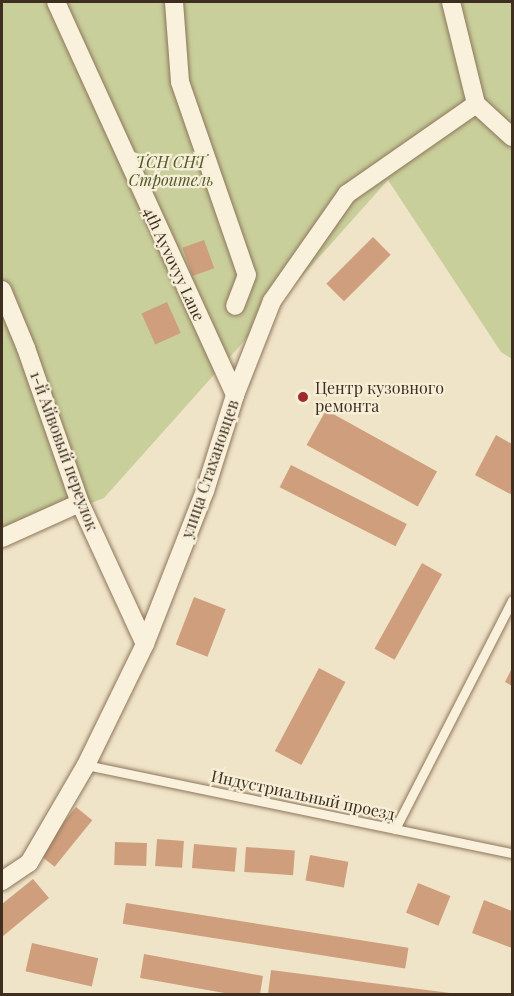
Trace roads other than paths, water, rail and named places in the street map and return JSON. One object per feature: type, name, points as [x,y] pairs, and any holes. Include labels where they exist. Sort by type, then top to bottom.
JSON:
[{"type":"street","name":"4th Ayvovyy Lane","points":[[56,2],[235,395]]},
{"type":"street","points":[[174,2],[180,82],[247,275],[235,306]]},
{"type":"street","points":[[451,2],[476,104],[513,137]]},
{"type":"street","name":"улица Стахановцев","points":[[2,882],[28,864],[86,765],[145,644],[205,491],[235,395],[272,301],[347,194],[476,104]]},
{"type":"street","name":"1-й Айвовый переулок","points":[[2,290],[26,348],[80,503],[145,644]]},
{"type":"street","points":[[2,538],[80,503]]},
{"type":"lane","points":[[395,829],[513,600]]},
{"type":"lane","name":"Индустриальный проезд","points":[[86,765],[513,853]]},
{"type":"place","name":"Центр кузовного ремонта","points":[[303,397]]},
{"type":"park label","name":"ТСН СНТ Строитель","points":[[171,171]]}]
